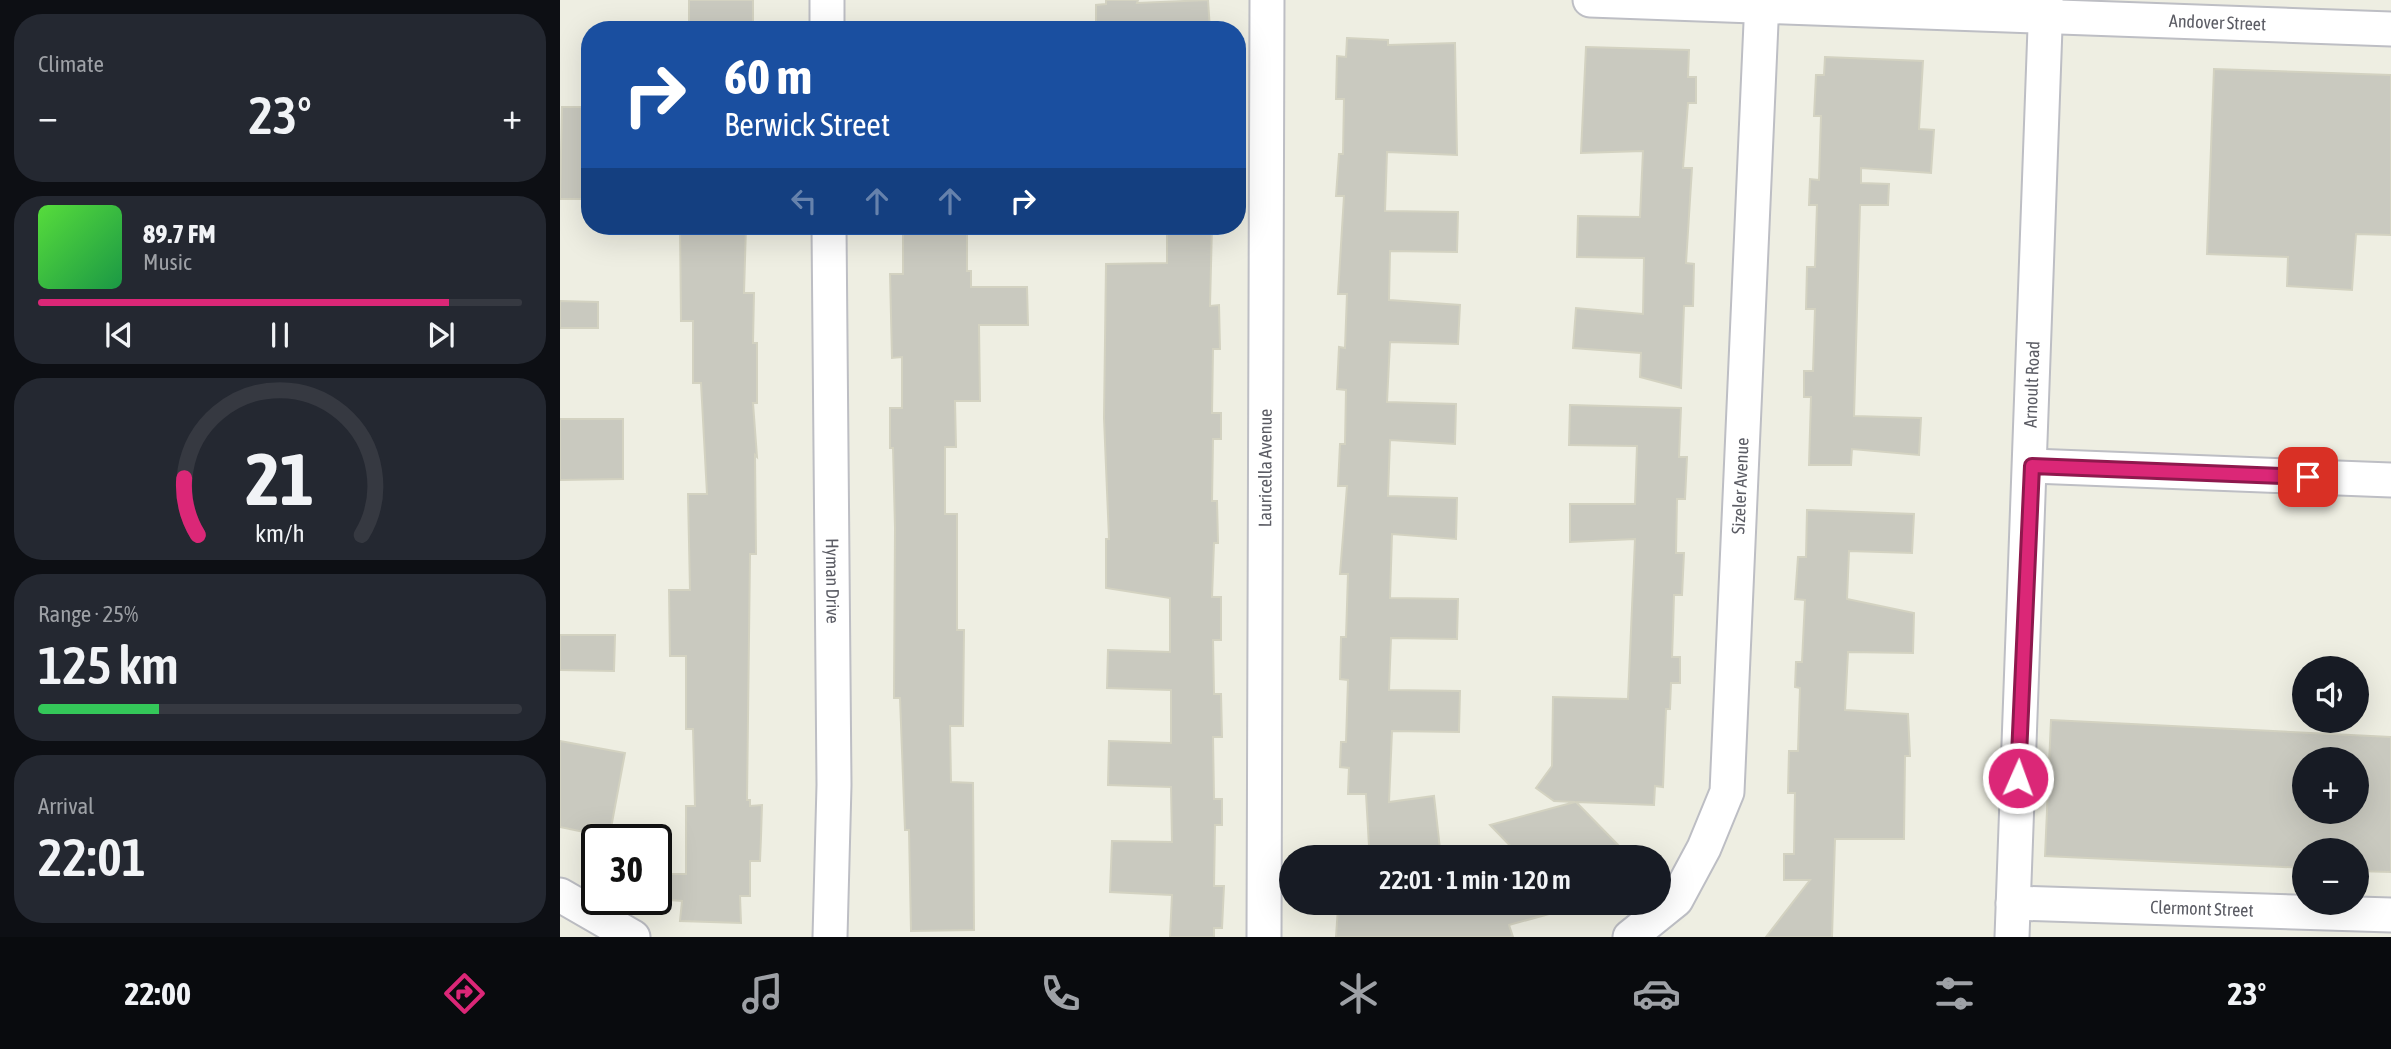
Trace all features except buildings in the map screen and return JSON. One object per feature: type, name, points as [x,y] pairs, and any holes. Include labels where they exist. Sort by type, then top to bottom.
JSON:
[{"type":"street","points":[[827,0],[827,21]]},
{"type":"street","name":"Lauricella Avenue","points":[[1264,937],[1268,0]]},
{"type":"street","name":"Andover Street","points":[[1590,0],[2046,8],[2391,29]]},
{"type":"street","name":"Sizeler Avenue","points":[[1630,937],[1676,900],[1704,848],[1727,792],[1762,2]]},
{"type":"street","name":"Arnoult Road","points":[[2012,937],[2032,466],[2046,8]]},
{"type":"street","name":"Hyman Drive","points":[[829,235],[834,785],[830,937]]},
{"type":"street","points":[[2032,466],[2391,481]]},
{"type":"street","points":[[560,895],[633,937]]},
{"type":"street","name":"Clermont Street","points":[[2013,903],[2391,915]]},
{"type":"route","points":[[2018,778],[2032,466],[2308,477]]}]
